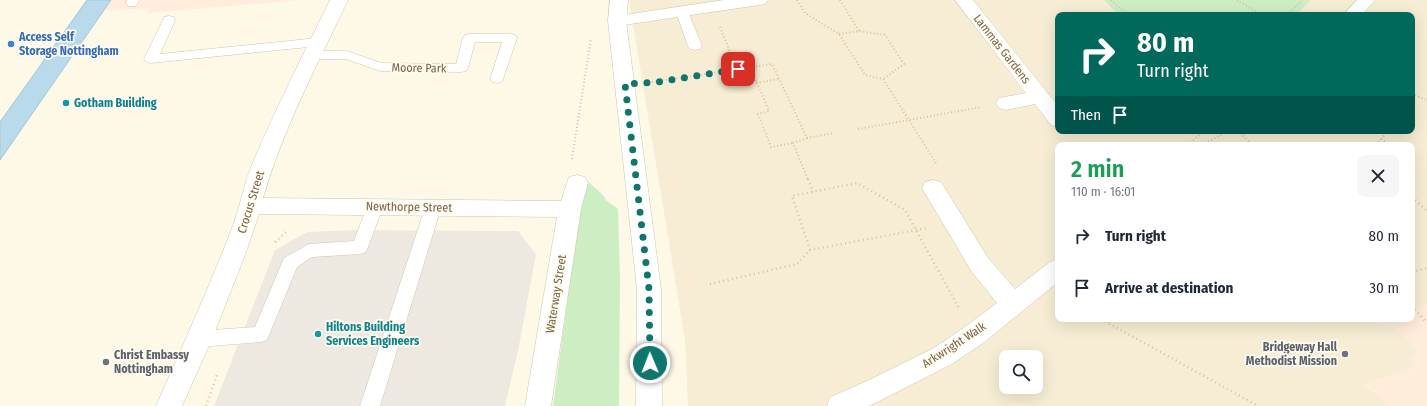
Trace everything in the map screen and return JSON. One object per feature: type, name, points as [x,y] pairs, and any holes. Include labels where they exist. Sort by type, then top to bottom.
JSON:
[{"type":"street","name":"Crocus Street","points":[[169,406],[199,338],[244,226],[263,162],[339,0]]},
{"type":"street","points":[[619,0],[616,21],[625,84],[649,289],[649,406]]},
{"type":"street","points":[[616,21],[759,0]]},
{"type":"street","name":"Lammas Gardens","points":[[964,0],[1055,116]]},
{"type":"street","points":[[1355,12],[1366,0]]},
{"type":"street","name":"Lammas Gardens","points":[[1006,103],[1040,97]]},
{"type":"street","name":"Waterway Street","points":[[538,406],[570,209],[577,183]]},
{"type":"street","points":[[933,188],[980,265],[1012,304]]},
{"type":"street","name":"Newthorpe Street","points":[[249,206],[570,209]]},
{"type":"street","name":"Arkwright Walk","points":[[840,406],[874,391],[943,356],[974,335],[1012,304],[1040,285],[1055,272]]},
{"type":"lane","points":[[682,12],[695,46]]},
{"type":"lane","points":[[169,20],[151,59],[315,49]]},
{"type":"lane","name":"Moore Park","points":[[315,49],[347,55],[380,67],[461,68],[470,38],[510,38],[497,79]]},
{"type":"lane","points":[[199,338],[261,334],[290,263],[309,251],[360,247],[375,207]]},
{"type":"lane","points":[[370,406],[433,208]]},
{"type":"path","points":[[797,0],[805,13],[839,34],[866,74],[883,79],[948,183],[933,188]]},
{"type":"path","points":[[840,0],[859,31]]},
{"type":"path","points":[[1111,0],[1125,12]]},
{"type":"path","points":[[1237,0],[1256,12]]},
{"type":"path","points":[[1290,12],[1302,0]]},
{"type":"path","points":[[712,7],[738,69]]},
{"type":"path","points":[[839,34],[859,31],[885,35],[904,64],[883,79]]},
{"type":"path","points":[[577,183],[583,160],[572,159],[592,34]]},
{"type":"path","points":[[625,84],[658,82],[772,64],[807,138]]},
{"type":"path","points":[[750,67],[769,111],[758,114],[771,147],[834,133]]},
{"type":"path","points":[[757,83],[778,79]]},
{"type":"path","points":[[1415,95],[1427,100]]},
{"type":"path","points":[[858,129],[1006,103]]},
{"type":"path","points":[[1191,142],[1201,134]]},
{"type":"path","points":[[1205,142],[1222,134]]},
{"type":"path","points":[[1242,134],[1249,142]]},
{"type":"path","points":[[1379,142],[1385,134]]},
{"type":"path","points":[[1381,139],[1386,142]]},
{"type":"path","points":[[793,143],[813,192]]},
{"type":"path","points":[[810,250],[792,196],[857,183],[905,210],[974,335]]},
{"type":"path","points":[[1415,200],[1427,211]]},
{"type":"path","points":[[710,284],[797,264],[810,250],[954,224]]},
{"type":"path","points":[[1415,271],[1427,268]]},
{"type":"path","points":[[1415,309],[1427,323]]},
{"type":"path","points":[[1106,322],[1258,406]]},
{"type":"shaded area","points":[[86,0],[300,0],[147,13],[150,8],[77,12]]},
{"type":"shaded area","points":[[629,0],[1427,0],[1427,304],[1415,309],[1415,142],[1055,142],[1055,322],[1379,322],[1376,323],[1393,326],[1417,349],[1416,367],[1364,384],[1390,406],[688,406],[685,340]]},
{"type":"shaded area","points":[[355,230],[518,231],[536,254],[518,351],[505,406],[214,406],[275,250],[307,232]]},
{"type":"shaded area","points":[[1427,304],[1427,406],[1390,406],[1364,383],[1416,367],[1410,359],[1417,349],[1393,326],[1375,324],[1380,322],[1415,322],[1415,309]]},
{"type":"green space","points":[[1104,0],[1311,0],[1299,12],[1116,12]]},
{"type":"green space","points":[[584,178],[604,196],[606,200],[618,209],[620,278],[619,406],[553,406]]},
{"type":"water","points":[[87,0],[111,0],[0,160],[0,122]]},
{"type":"place","name":"Access Self Storage Nottingham","points":[[11,44]]},
{"type":"place","name":"Gotham Building","points":[[66,103]]},
{"type":"place","name":"Hiltons Building Services Engineers","points":[[318,334]]},
{"type":"place","name":"Bridgeway Hall Methodist Mission","points":[[1345,354]]},
{"type":"place","name":"Christ Embassy Nottingham","points":[[106,362]]},
{"type":"route","points":[[650,363],[649,289],[638,206],[625,84],[658,82],[738,69]]}]
